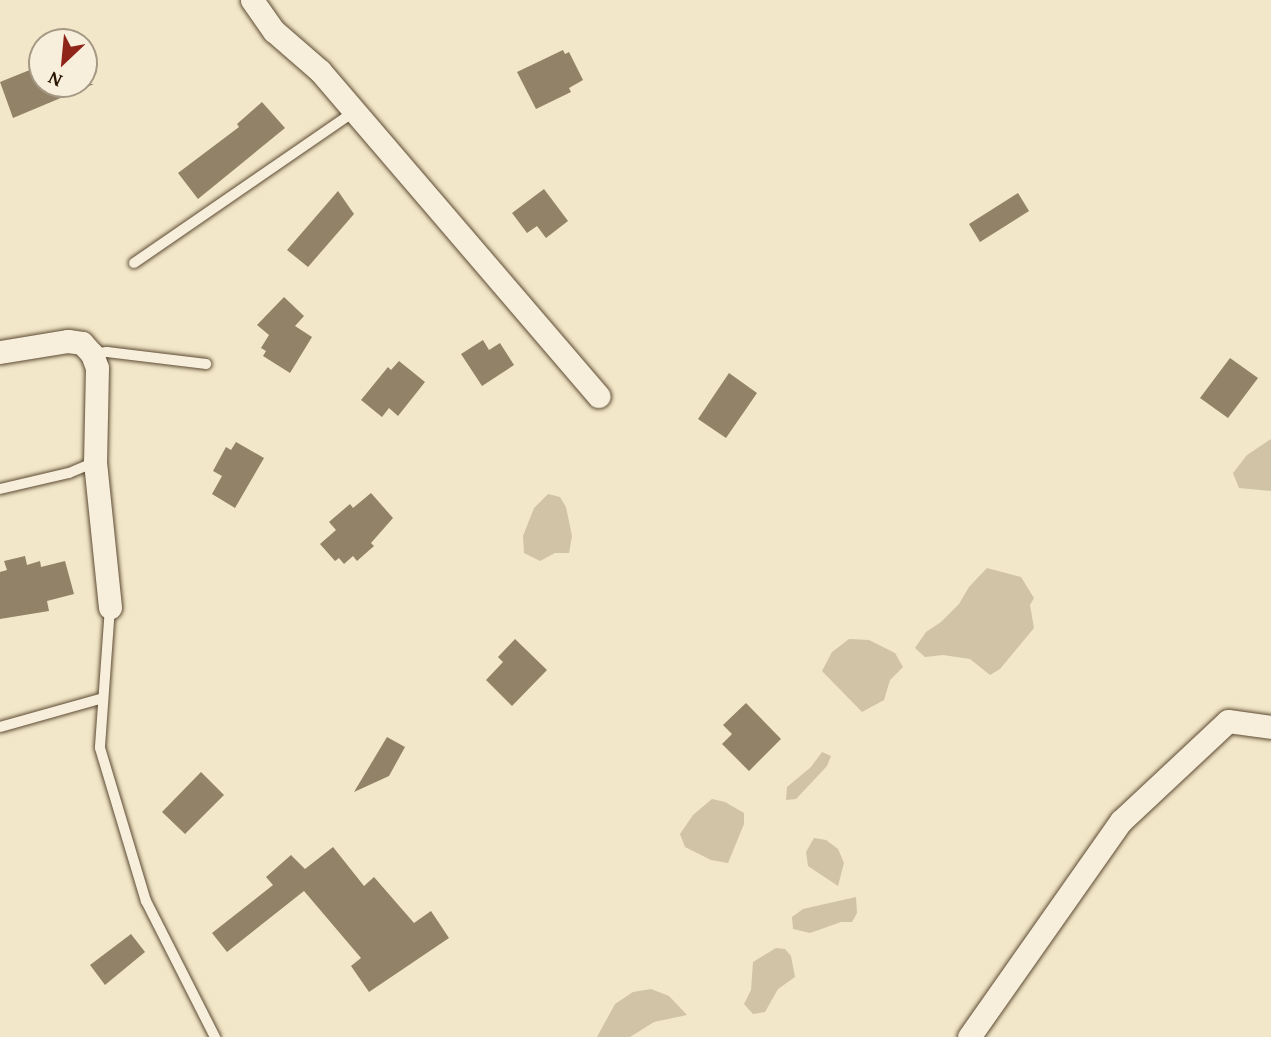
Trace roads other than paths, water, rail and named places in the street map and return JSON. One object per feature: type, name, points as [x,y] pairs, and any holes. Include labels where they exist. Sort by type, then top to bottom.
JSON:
[{"type":"street","points":[[253,0],[274,31],[320,71],[599,396]]},
{"type":"street","points":[[0,352],[68,341],[82,343],[92,354],[97,368],[95,462],[110,607]]},
{"type":"street","points":[[970,1037],[1121,821],[1228,720],[1271,727]]},
{"type":"lane","points":[[134,263],[354,112]]},
{"type":"lane","points":[[92,354],[131,354],[206,364]]},
{"type":"lane","points":[[0,489],[69,473],[95,462]]},
{"type":"lane","points":[[110,607],[100,748],[146,901],[215,1037]]},
{"type":"lane","points":[[0,727],[103,698]]}]
